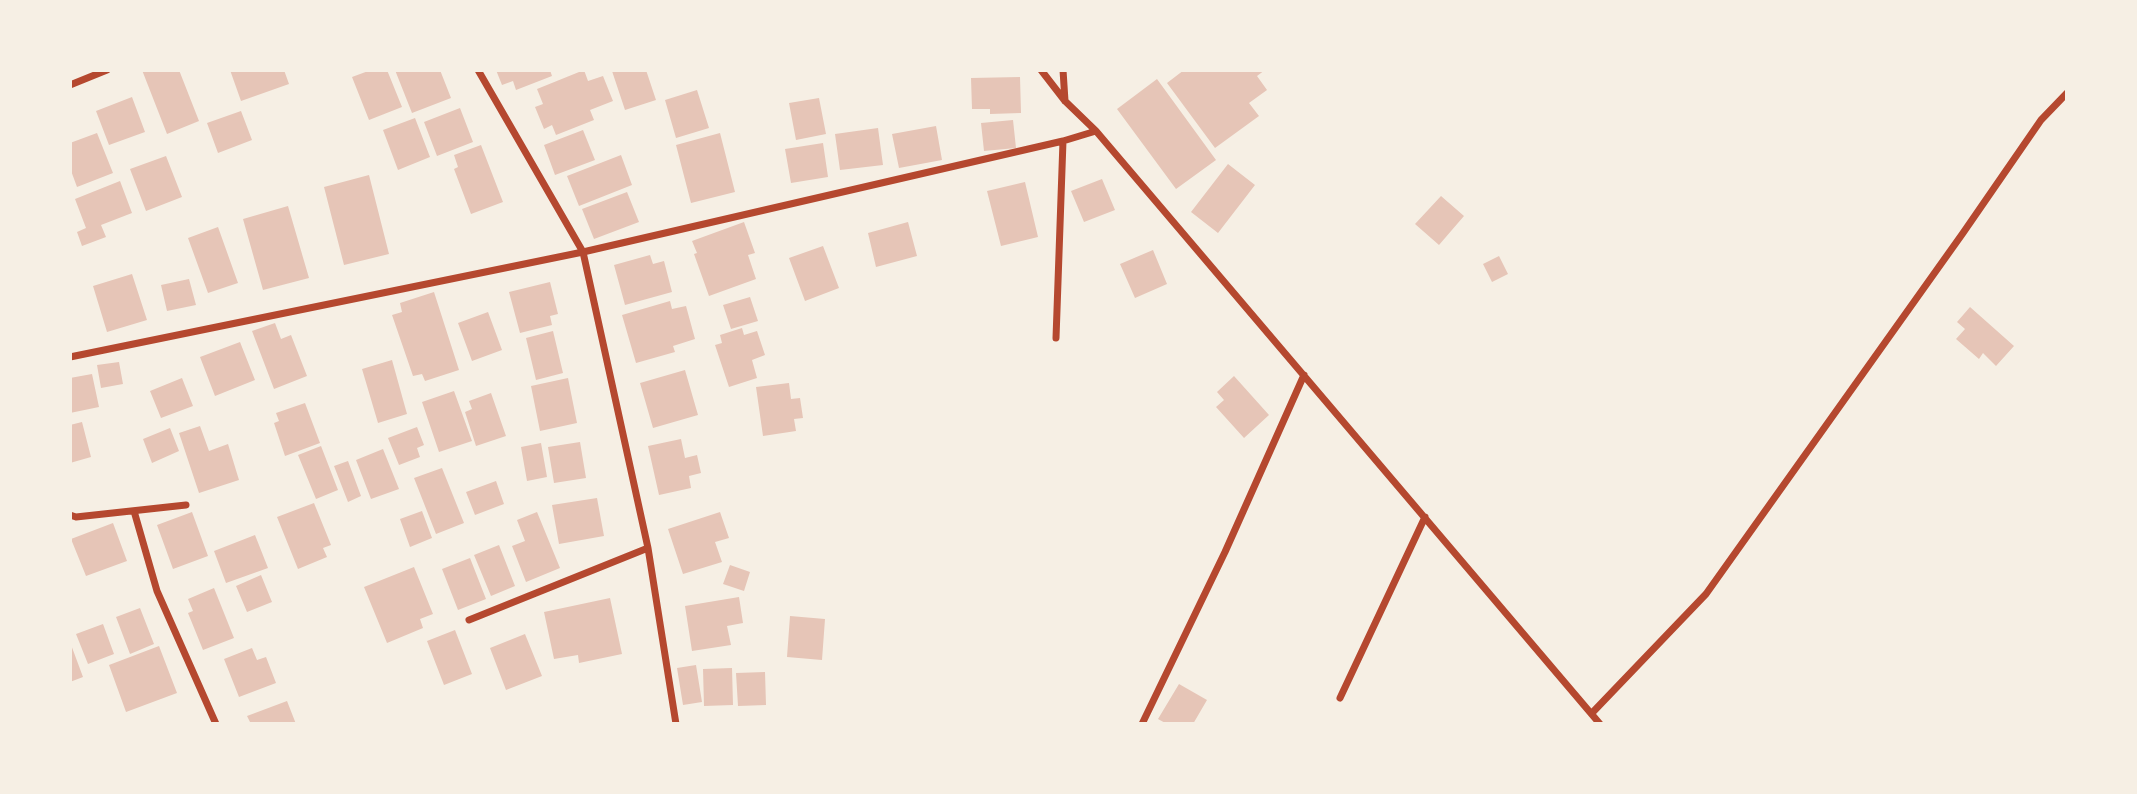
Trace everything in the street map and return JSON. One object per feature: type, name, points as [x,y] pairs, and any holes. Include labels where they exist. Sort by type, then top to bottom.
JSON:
[{"type":"street","points":[[70,85],[107,70]]},
{"type":"street","points":[[478,70],[583,252],[648,548],[676,724]]},
{"type":"street","points":[[1041,70],[1065,101],[1096,131],[1600,724]]},
{"type":"street","points":[[1063,70],[1065,101]]},
{"type":"street","points":[[1592,713],[1706,594],[1963,233],[2040,120],[2067,93]]},
{"type":"street","points":[[70,357],[583,252],[1063,141],[1096,131]]},
{"type":"street","points":[[1056,338],[1063,141]]},
{"type":"street","points":[[1142,724],[1225,552],[1304,376]]},
{"type":"street","points":[[70,515],[76,517],[186,505]]},
{"type":"street","points":[[134,511],[157,591],[216,724]]},
{"type":"street","points":[[1340,698],[1425,517]]},
{"type":"street","points":[[469,620],[648,548]]},
{"type":"building","points":[[142,70],[179,70],[199,121],[167,134]]},
{"type":"building","points":[[230,70],[284,70],[289,84],[241,101]]},
{"type":"building","points":[[371,70],[387,70],[402,107],[369,120],[352,77]]},
{"type":"building","points":[[395,70],[440,70],[451,98],[412,113]]},
{"type":"building","points":[[496,70],[550,70],[552,76],[516,90],[513,81],[502,85]]},
{"type":"building","points":[[584,70],[588,81],[603,76],[613,101],[590,110],[594,120],[556,135],[552,125],[544,129],[535,107],[543,104],[537,89]]},
{"type":"building","points":[[646,70],[656,100],[625,110],[612,71]]},
{"type":"building","points":[[1184,70],[1265,70],[1257,76],[1267,90],[1249,103],[1259,116],[1215,148],[1167,83]]},
{"type":"building","points":[[1020,77],[1021,113],[990,114],[990,109],[972,109],[971,78]]},
{"type":"building","points":[[1157,79],[1216,160],[1176,189],[1117,109]]},
{"type":"building","points":[[697,90],[709,128],[676,138],[665,100]]},
{"type":"building","points":[[132,97],[145,132],[109,145],[96,111]]},
{"type":"building","points":[[819,98],[826,134],[796,140],[789,103]]},
{"type":"building","points":[[460,108],[473,142],[437,156],[424,122]]},
{"type":"building","points":[[241,111],[252,140],[218,153],[207,123]]},
{"type":"building","points":[[415,118],[430,157],[398,170],[383,130]]},
{"type":"building","points":[[1013,120],[1016,148],[984,151],[981,123]]},
{"type":"building","points":[[936,126],[942,160],[899,168],[892,134]]},
{"type":"building","points":[[878,128],[883,165],[840,170],[835,134]]},
{"type":"building","points":[[583,130],[595,160],[555,175],[544,145]]},
{"type":"building","points":[[97,133],[113,173],[77,187],[70,168],[70,143]]},
{"type":"building","points":[[720,133],[735,192],[691,203],[676,145]]},
{"type":"building","points":[[823,143],[828,177],[791,183],[785,149]]},
{"type":"building","points":[[481,145],[503,202],[471,214],[454,169],[458,167],[454,155]]},
{"type":"building","points":[[621,155],[632,185],[579,206],[567,176]]},
{"type":"building","points":[[166,156],[182,197],[146,211],[130,169]]},
{"type":"building","points":[[1228,164],[1255,185],[1218,233],[1191,212]]},
{"type":"building","points":[[369,175],[389,254],[344,265],[324,187]]},
{"type":"building","points":[[1102,179],[1115,210],[1084,222],[1071,191]]},
{"type":"building","points":[[120,181],[132,213],[101,225],[106,237],[82,246],[77,232],[86,228],[75,199]]},
{"type":"building","points":[[1025,182],[1038,237],[1001,246],[987,191]]},
{"type":"building","points":[[627,192],[639,222],[594,239],[582,209]]},
{"type":"building","points":[[1441,196],[1464,216],[1439,245],[1415,224]]},
{"type":"building","points":[[288,206],[309,278],[263,290],[243,219]]},
{"type":"building","points":[[744,222],[755,253],[748,255],[756,279],[709,296],[692,241]]},
{"type":"building","points":[[908,222],[917,256],[876,267],[868,233]]},
{"type":"building","points":[[218,227],[238,283],[208,293],[188,238]]},
{"type":"building","points":[[823,246],[839,288],[805,301],[789,258]]},
{"type":"building","points":[[1153,250],[1167,284],[1135,298],[1120,264]]},
{"type":"building","points":[[650,255],[653,264],[664,261],[672,292],[625,305],[614,265]]},
{"type":"building","points":[[1499,256],[1508,274],[1492,282],[1483,264]]},
{"type":"building","points":[[132,274],[147,320],[107,332],[93,286]]},
{"type":"building","points":[[189,279],[196,305],[167,311],[161,285]]},
{"type":"building","points":[[550,282],[558,314],[550,316],[552,325],[520,333],[509,292]]},
{"type":"building","points":[[434,292],[459,370],[425,381],[422,374],[413,376],[392,315],[402,312],[400,303]]},
{"type":"building","points":[[750,297],[758,321],[731,329],[723,305]]},
{"type":"building","points":[[670,301],[672,309],[686,306],[695,339],[673,346],[675,352],[636,363],[622,315]]},
{"type":"building","points":[[1970,307],[2014,346],[1996,366],[1983,353],[1979,359],[1956,339],[1965,329],[1957,322]]},
{"type":"building","points":[[488,312],[502,350],[472,361],[458,323]]},
{"type":"building","points":[[275,323],[281,339],[291,335],[307,376],[274,389],[252,331]]},
{"type":"building","points":[[742,328],[744,335],[757,331],[765,355],[752,360],[757,378],[729,387],[715,345],[722,343],[720,335]]},
{"type":"building","points":[[553,331],[563,373],[536,380],[526,338]]},
{"type":"building","points":[[240,342],[255,380],[215,396],[200,357]]},
{"type":"building","points":[[392,360],[407,414],[378,423],[362,369]]},
{"type":"building","points":[[119,362],[123,384],[101,388],[97,365]]},
{"type":"building","points":[[685,370],[698,415],[653,428],[640,383]]},
{"type":"building","points":[[92,374],[99,407],[70,413],[70,378]]},
{"type":"building","points":[[1234,376],[1269,415],[1244,438],[1216,407],[1224,400],[1217,392]]},
{"type":"building","points":[[182,378],[193,406],[161,418],[150,391]]},
{"type":"building","points":[[568,378],[577,423],[540,431],[531,386]]},
{"type":"building","points":[[789,383],[791,399],[800,398],[803,418],[794,419],[796,431],[763,436],[756,387]]},
{"type":"building","points":[[454,391],[472,441],[439,452],[422,402]]},
{"type":"building","points":[[491,393],[506,436],[476,446],[465,412],[472,409],[469,401]]},
{"type":"building","points":[[305,403],[320,443],[285,456],[274,423],[279,421],[276,413]]},
{"type":"building","points":[[82,422],[91,457],[70,463],[70,425]]},
{"type":"building","points":[[200,426],[209,451],[228,444],[239,480],[199,493],[179,433]]},
{"type":"building","points":[[417,427],[424,445],[417,448],[420,457],[399,465],[388,438]]},
{"type":"building","points":[[170,428],[179,451],[152,463],[143,439]]},
{"type":"building","points":[[681,439],[685,458],[697,455],[701,473],[689,476],[691,488],[659,495],[648,446]]},
{"type":"building","points":[[580,442],[586,478],[554,483],[548,447]]},
{"type":"building","points":[[541,443],[547,477],[527,481],[521,447]]},
{"type":"building","points":[[321,446],[338,490],[316,499],[298,455]]},
{"type":"building","points":[[383,449],[399,489],[371,499],[356,460]]},
{"type":"building","points":[[348,461],[361,496],[348,502],[334,466]]},
{"type":"building","points":[[442,468],[464,523],[436,534],[414,478]]},
{"type":"building","points":[[496,481],[504,504],[475,515],[466,492]]},
{"type":"building","points":[[597,498],[604,536],[559,544],[552,505]]},
{"type":"building","points":[[314,503],[331,545],[323,548],[327,557],[298,569],[277,517]]},
{"type":"building","points":[[422,511],[432,538],[410,547],[400,519]]},
{"type":"building","points":[[192,512],[208,556],[173,569],[157,525]]},
{"type":"building","points":[[537,512],[560,568],[526,582],[512,546],[525,541],[517,520]]},
{"type":"building","points":[[720,512],[729,538],[715,542],[722,562],[683,574],[668,529]]},
{"type":"building","points":[[113,523],[127,561],[86,576],[71,539]]},
{"type":"building","points":[[255,535],[268,568],[226,583],[214,551]]},
{"type":"building","points":[[499,545],[515,586],[491,596],[474,555]]},
{"type":"building","points":[[470,558],[486,599],[458,610],[442,569]]},
{"type":"building","points":[[730,565],[750,572],[744,591],[723,584]]},
{"type":"building","points":[[414,567],[433,614],[420,619],[423,628],[387,643],[364,587]]},
{"type":"building","points":[[261,575],[272,602],[247,612],[236,586]]},
{"type":"building","points":[[214,588],[234,638],[203,650],[188,613],[193,611],[188,599]]},
{"type":"building","points":[[739,597],[743,623],[727,626],[731,645],[692,651],[685,606]]},
{"type":"building","points":[[610,598],[622,654],[579,663],[578,655],[554,659],[544,612]]},
{"type":"building","points":[[140,608],[154,644],[130,654],[116,617]]},
{"type":"building","points":[[790,616],[825,619],[822,660],[787,657]]},
{"type":"building","points":[[103,624],[114,654],[88,664],[76,634]]},
{"type":"building","points":[[455,630],[472,674],[444,685],[427,641]]},
{"type":"building","points":[[525,634],[542,676],[506,690],[490,648]]},
{"type":"building","points":[[70,642],[83,677],[70,682]]},
{"type":"building","points":[[159,646],[177,693],[126,712],[109,665]]},
{"type":"building","points":[[252,648],[257,660],[266,657],[276,683],[239,697],[224,659]]},
{"type":"building","points":[[696,665],[702,702],[683,705],[677,668]]},
{"type":"building","points":[[732,668],[733,705],[704,706],[703,669]]},
{"type":"building","points":[[765,672],[766,705],[738,706],[736,673]]},
{"type":"building","points":[[1179,684],[1207,700],[1193,724],[1167,724],[1158,719]]},
{"type":"building","points":[[287,701],[296,724],[251,724],[247,716]]}]
